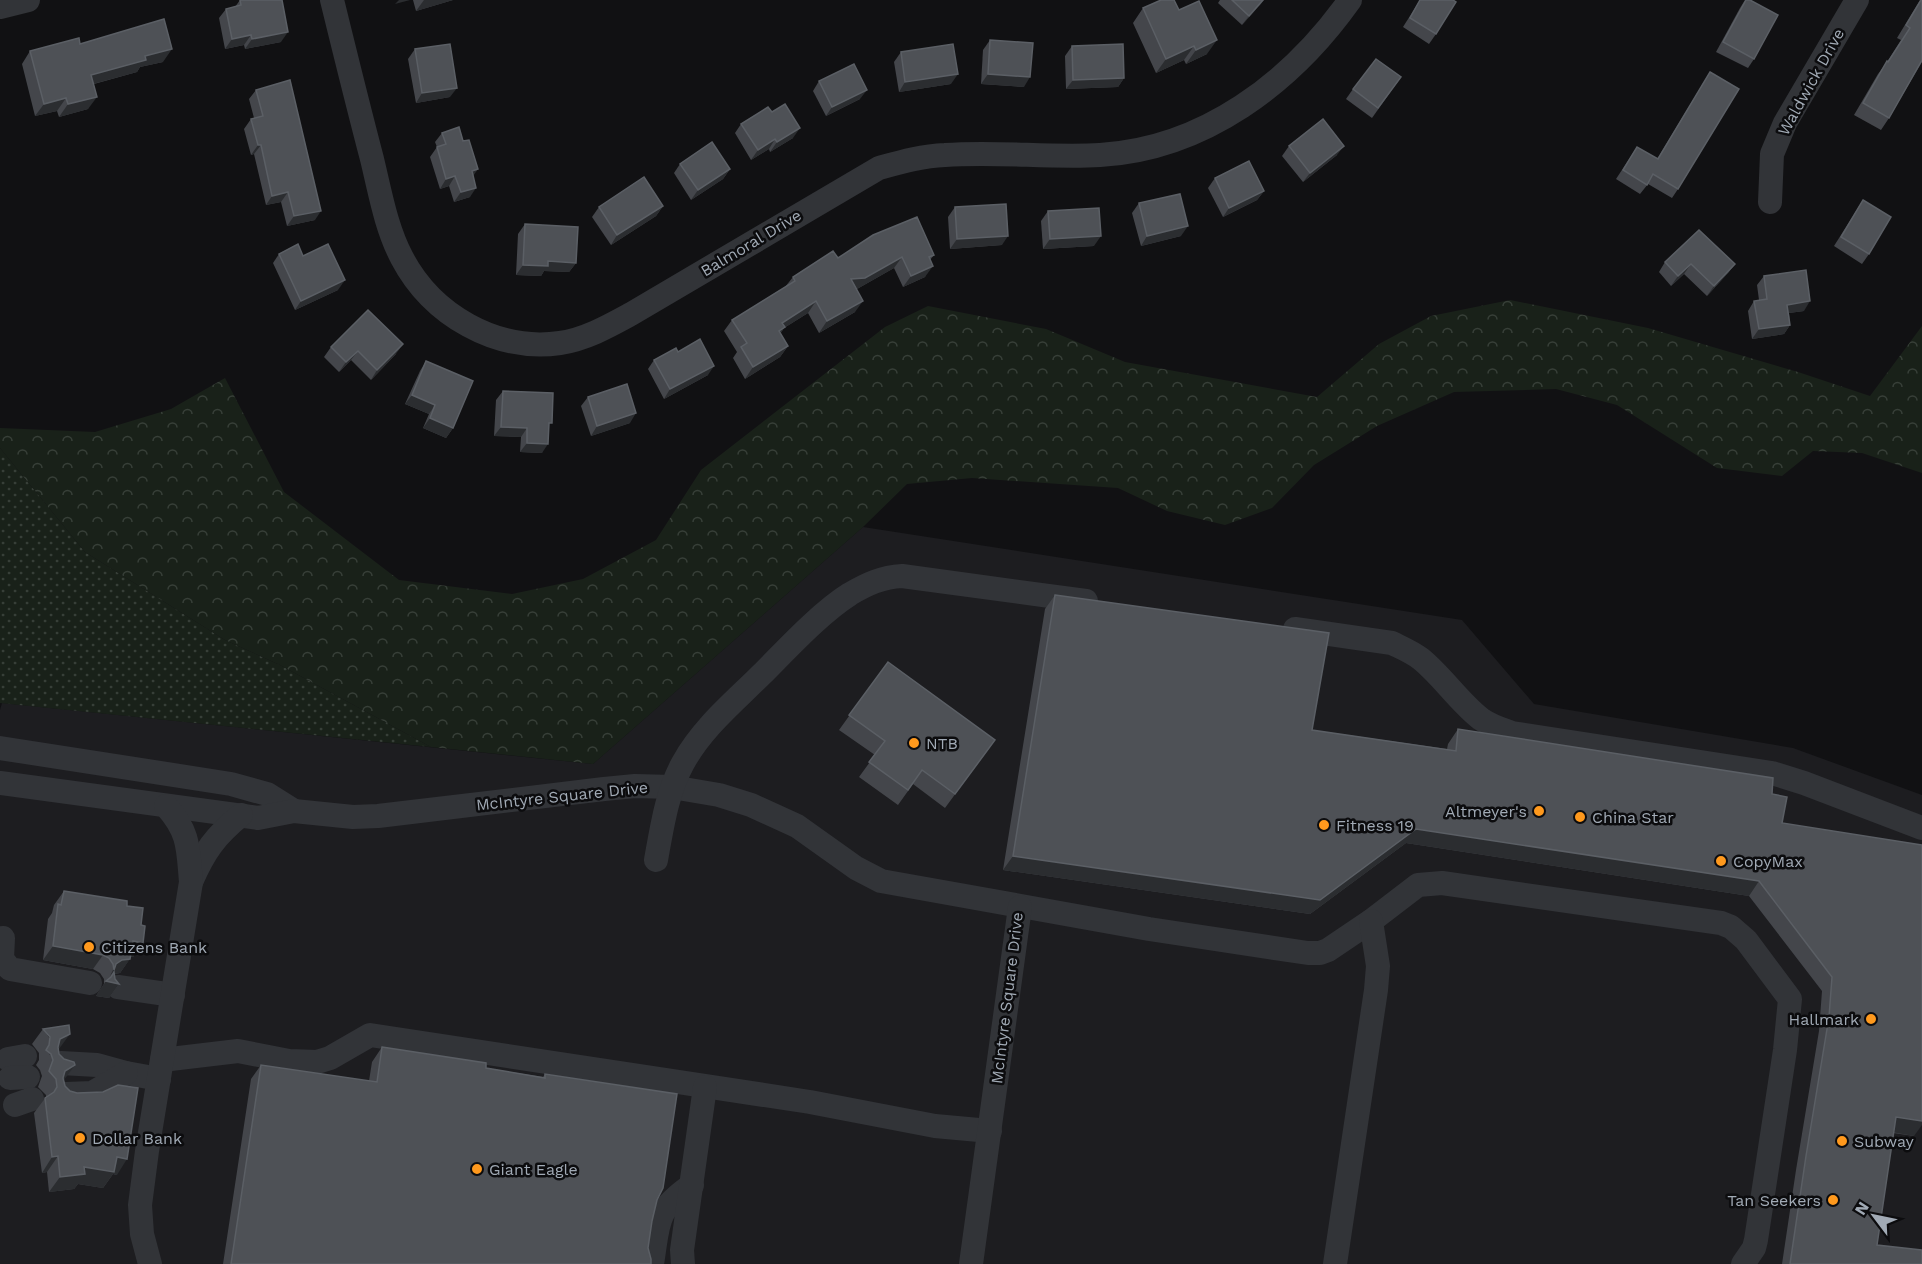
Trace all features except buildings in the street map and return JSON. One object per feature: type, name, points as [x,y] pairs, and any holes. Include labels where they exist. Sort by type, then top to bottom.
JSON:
[{"type":"street","points":[[0,7],[28,0]]},
{"type":"street","name":"Balmoral Drive","points":[[332,0],[387,220],[402,259],[423,290],[454,316],[469,326],[505,341],[527,343],[560,343],[598,331],[631,314],[879,168],[908,160],[944,155],[984,153],[1100,155],[1146,149],[1184,138],[1206,128],[1263,93],[1310,50],[1350,0]]},
{"type":"street","name":"Waldwick Drive","points":[[1770,202],[1772,154],[1785,123],[1857,0]]},
{"type":"street","points":[[656,860],[664,814],[672,787],[699,737],[791,645],[848,596],[876,581],[889,577],[930,579],[1109,604]]},
{"type":"street","points":[[1275,626],[1392,643],[1420,658],[1480,719],[1512,733],[1772,773],[1922,828]]},
{"type":"street","name":"McIntyre Square Drive","points":[[0,748],[231,784],[267,794],[294,811]]},
{"type":"street","name":"McIntyre Square Drive","points":[[0,783],[258,818],[294,811],[353,817],[378,816],[604,789],[635,786],[672,787],[719,795],[777,816],[797,826],[856,868],[881,881],[1020,907],[971,1264]]},
{"type":"street","points":[[166,806],[184,831],[191,882]]},
{"type":"street","points":[[150,1264],[142,1234],[140,1204],[191,882],[202,856],[213,840],[242,815]]},
{"type":"street","points":[[1020,907],[1308,953],[1328,950],[1418,885],[1442,883],[1721,923],[1731,927],[1740,933],[1790,999],[1756,1240],[1754,1248],[1743,1264]]},
{"type":"street","points":[[1335,1264],[1376,990],[1378,966],[1371,921]]},
{"type":"street","points":[[3,938],[2,959],[10,969],[90,982]]},
{"type":"street","points":[[118,987],[173,995]]},
{"type":"street","points":[[63,1073],[126,1073],[160,1070],[238,1051],[289,1061],[317,1062],[330,1058],[370,1035],[810,1102],[935,1126],[990,1131]]},
{"type":"street","points":[[683,1264],[682,1250],[705,1087]]},
{"type":"street","points":[[652,1264],[660,1216],[674,1198],[692,1185]]},
{"type":"shaded area","points":[[863,527],[1462,620],[1534,704],[1793,748],[1922,795],[1922,1264],[0,1264],[0,710],[2,703],[593,764]]},
{"type":"green space","points":[[1510,300],[1648,328],[1798,372],[1870,396],[1922,326],[1922,473],[1862,453],[1813,451],[1782,476],[1717,468],[1617,405],[1556,389],[1454,392],[1377,426],[1314,465],[1272,508],[1225,525],[1167,511],[1118,488],[972,478],[907,484],[863,527],[593,764],[431,747],[280,665],[225,640],[85,552],[0,448],[0,428],[95,432],[171,409],[225,378],[284,492],[399,580],[512,594],[583,579],[656,540],[701,470],[885,327],[928,306],[1046,329],[1125,362],[1317,397],[1379,344],[1431,316]]},
{"type":"green space","points":[[0,448],[85,552],[225,640],[280,665],[431,747],[0,703]]},
{"type":"place","name":"NTB","points":[[914,743]]},
{"type":"place","name":"Altmeyer's","points":[[1539,811]]},
{"type":"place","name":"China Star","points":[[1580,817]]},
{"type":"place","name":"Fitness 19","points":[[1324,825]]},
{"type":"place","name":"CopyMax","points":[[1721,861]]},
{"type":"place","name":"Citizens Bank","points":[[89,947]]},
{"type":"place","name":"Hallmark","points":[[1871,1019]]},
{"type":"place","name":"Dollar Bank","points":[[80,1138]]},
{"type":"place","name":"Subway","points":[[1842,1141]]},
{"type":"place","name":"Giant Eagle","points":[[477,1169]]},
{"type":"place","name":"Tan Seekers","points":[[1833,1200]]}]
